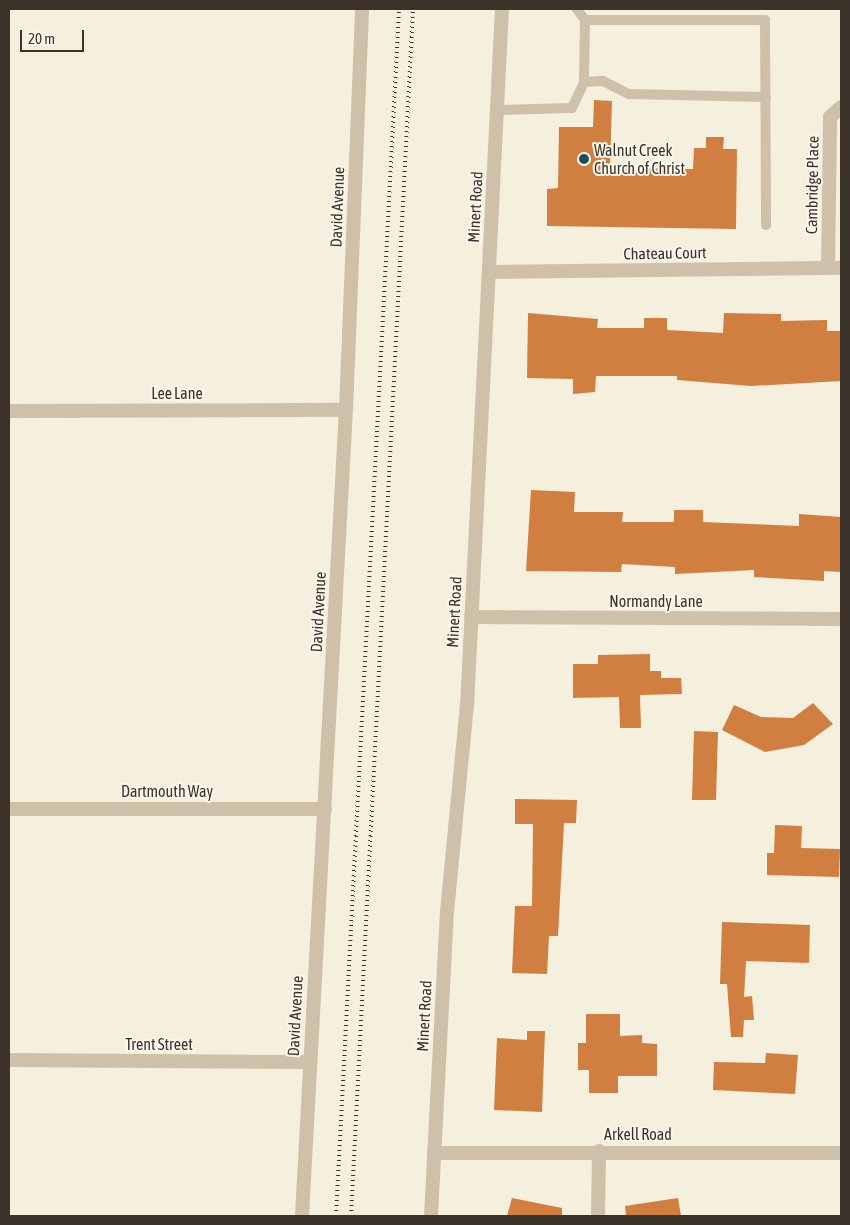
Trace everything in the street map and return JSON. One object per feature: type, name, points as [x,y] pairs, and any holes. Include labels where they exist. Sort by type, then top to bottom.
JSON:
[{"type":"street","name":"David Avenue","points":[[302,1216],[346,410],[362,9]]},
{"type":"street","name":"Minert Road","points":[[431,1216],[447,912],[471,617],[502,9]]},
{"type":"street","name":"Cambridge Place","points":[[835,268],[830,117],[841,107]]},
{"type":"street","name":"Chateau Court","points":[[489,272],[835,268]]},
{"type":"street","name":"Lee Lane","points":[[9,411],[346,410]]},
{"type":"street","name":"Normandy Lane","points":[[471,617],[841,619]]},
{"type":"street","name":"Dartmouth Way","points":[[9,809],[325,808]]},
{"type":"street","name":"Trent Street","points":[[9,1060],[310,1062]]},
{"type":"street","name":"Arkell Road","points":[[434,1153],[599,1151],[841,1153]]},
{"type":"street","points":[[598,1216],[599,1151]]},
{"type":"lane","points":[[497,110],[572,108],[584,82],[585,20],[578,9]]},
{"type":"lane","points":[[585,20],[766,20],[766,224]]},
{"type":"lane","points":[[584,82],[603,81],[629,94],[766,97]]},
{"type":"building","name":"Walnut Creek Church of Christ","points":[[594,100],[612,101],[610,168],[693,169],[694,148],[706,148],[706,137],[724,137],[723,149],[737,149],[736,229],[547,226],[547,189],[558,188],[559,127],[593,127]]},
{"type":"building","points":[[528,313],[598,319],[597,328],[644,328],[644,318],[667,318],[667,330],[723,333],[724,313],[781,314],[781,321],[827,320],[827,331],[841,331],[841,381],[751,386],[677,380],[677,376],[596,376],[595,392],[573,394],[573,379],[527,378]]},
{"type":"building","points":[[531,490],[575,492],[574,512],[623,512],[622,522],[674,522],[674,510],[703,510],[703,522],[799,526],[799,514],[841,517],[841,572],[824,571],[824,581],[754,577],[754,570],[675,574],[675,567],[622,564],[621,572],[526,571]]},
{"type":"building","points":[[650,654],[650,671],[661,671],[661,678],[681,678],[682,694],[640,695],[641,728],[620,728],[619,697],[573,698],[573,664],[598,664],[598,655]]},
{"type":"building","points":[[813,703],[833,724],[804,745],[765,752],[722,730],[734,705],[761,717],[793,718]]},
{"type":"building","points":[[694,731],[718,732],[716,800],[692,800]]},
{"type":"building","points":[[515,799],[577,800],[576,823],[564,823],[558,936],[549,936],[547,974],[512,973],[515,906],[532,906],[533,824],[515,824]]},
{"type":"building","points":[[775,825],[802,826],[801,848],[840,849],[839,877],[767,875],[767,853],[774,853]]},
{"type":"building","points":[[722,922],[810,925],[809,963],[746,961],[744,997],[752,996],[754,1020],[744,1020],[743,1037],[731,1037],[727,984],[720,984]]},
{"type":"building","points":[[586,1014],[620,1014],[620,1036],[642,1035],[642,1043],[657,1044],[657,1076],[618,1076],[618,1093],[589,1093],[589,1070],[578,1070],[578,1043],[586,1043]]},
{"type":"building","points":[[527,1031],[545,1031],[542,1112],[494,1110],[497,1038],[527,1040]]},
{"type":"building","points":[[766,1053],[798,1055],[795,1094],[713,1090],[714,1062],[765,1063]]},
{"type":"building","points":[[512,1198],[562,1208],[562,1216],[507,1216]]},
{"type":"building","points":[[678,1198],[681,1216],[626,1216],[625,1206]]},
{"type":"railway","points":[[336,1216],[399,9]]},
{"type":"railway","points":[[351,1216],[413,9]]},
{"type":"place","name":"Walnut Creek Church of Christ","points":[[584,159]]}]
